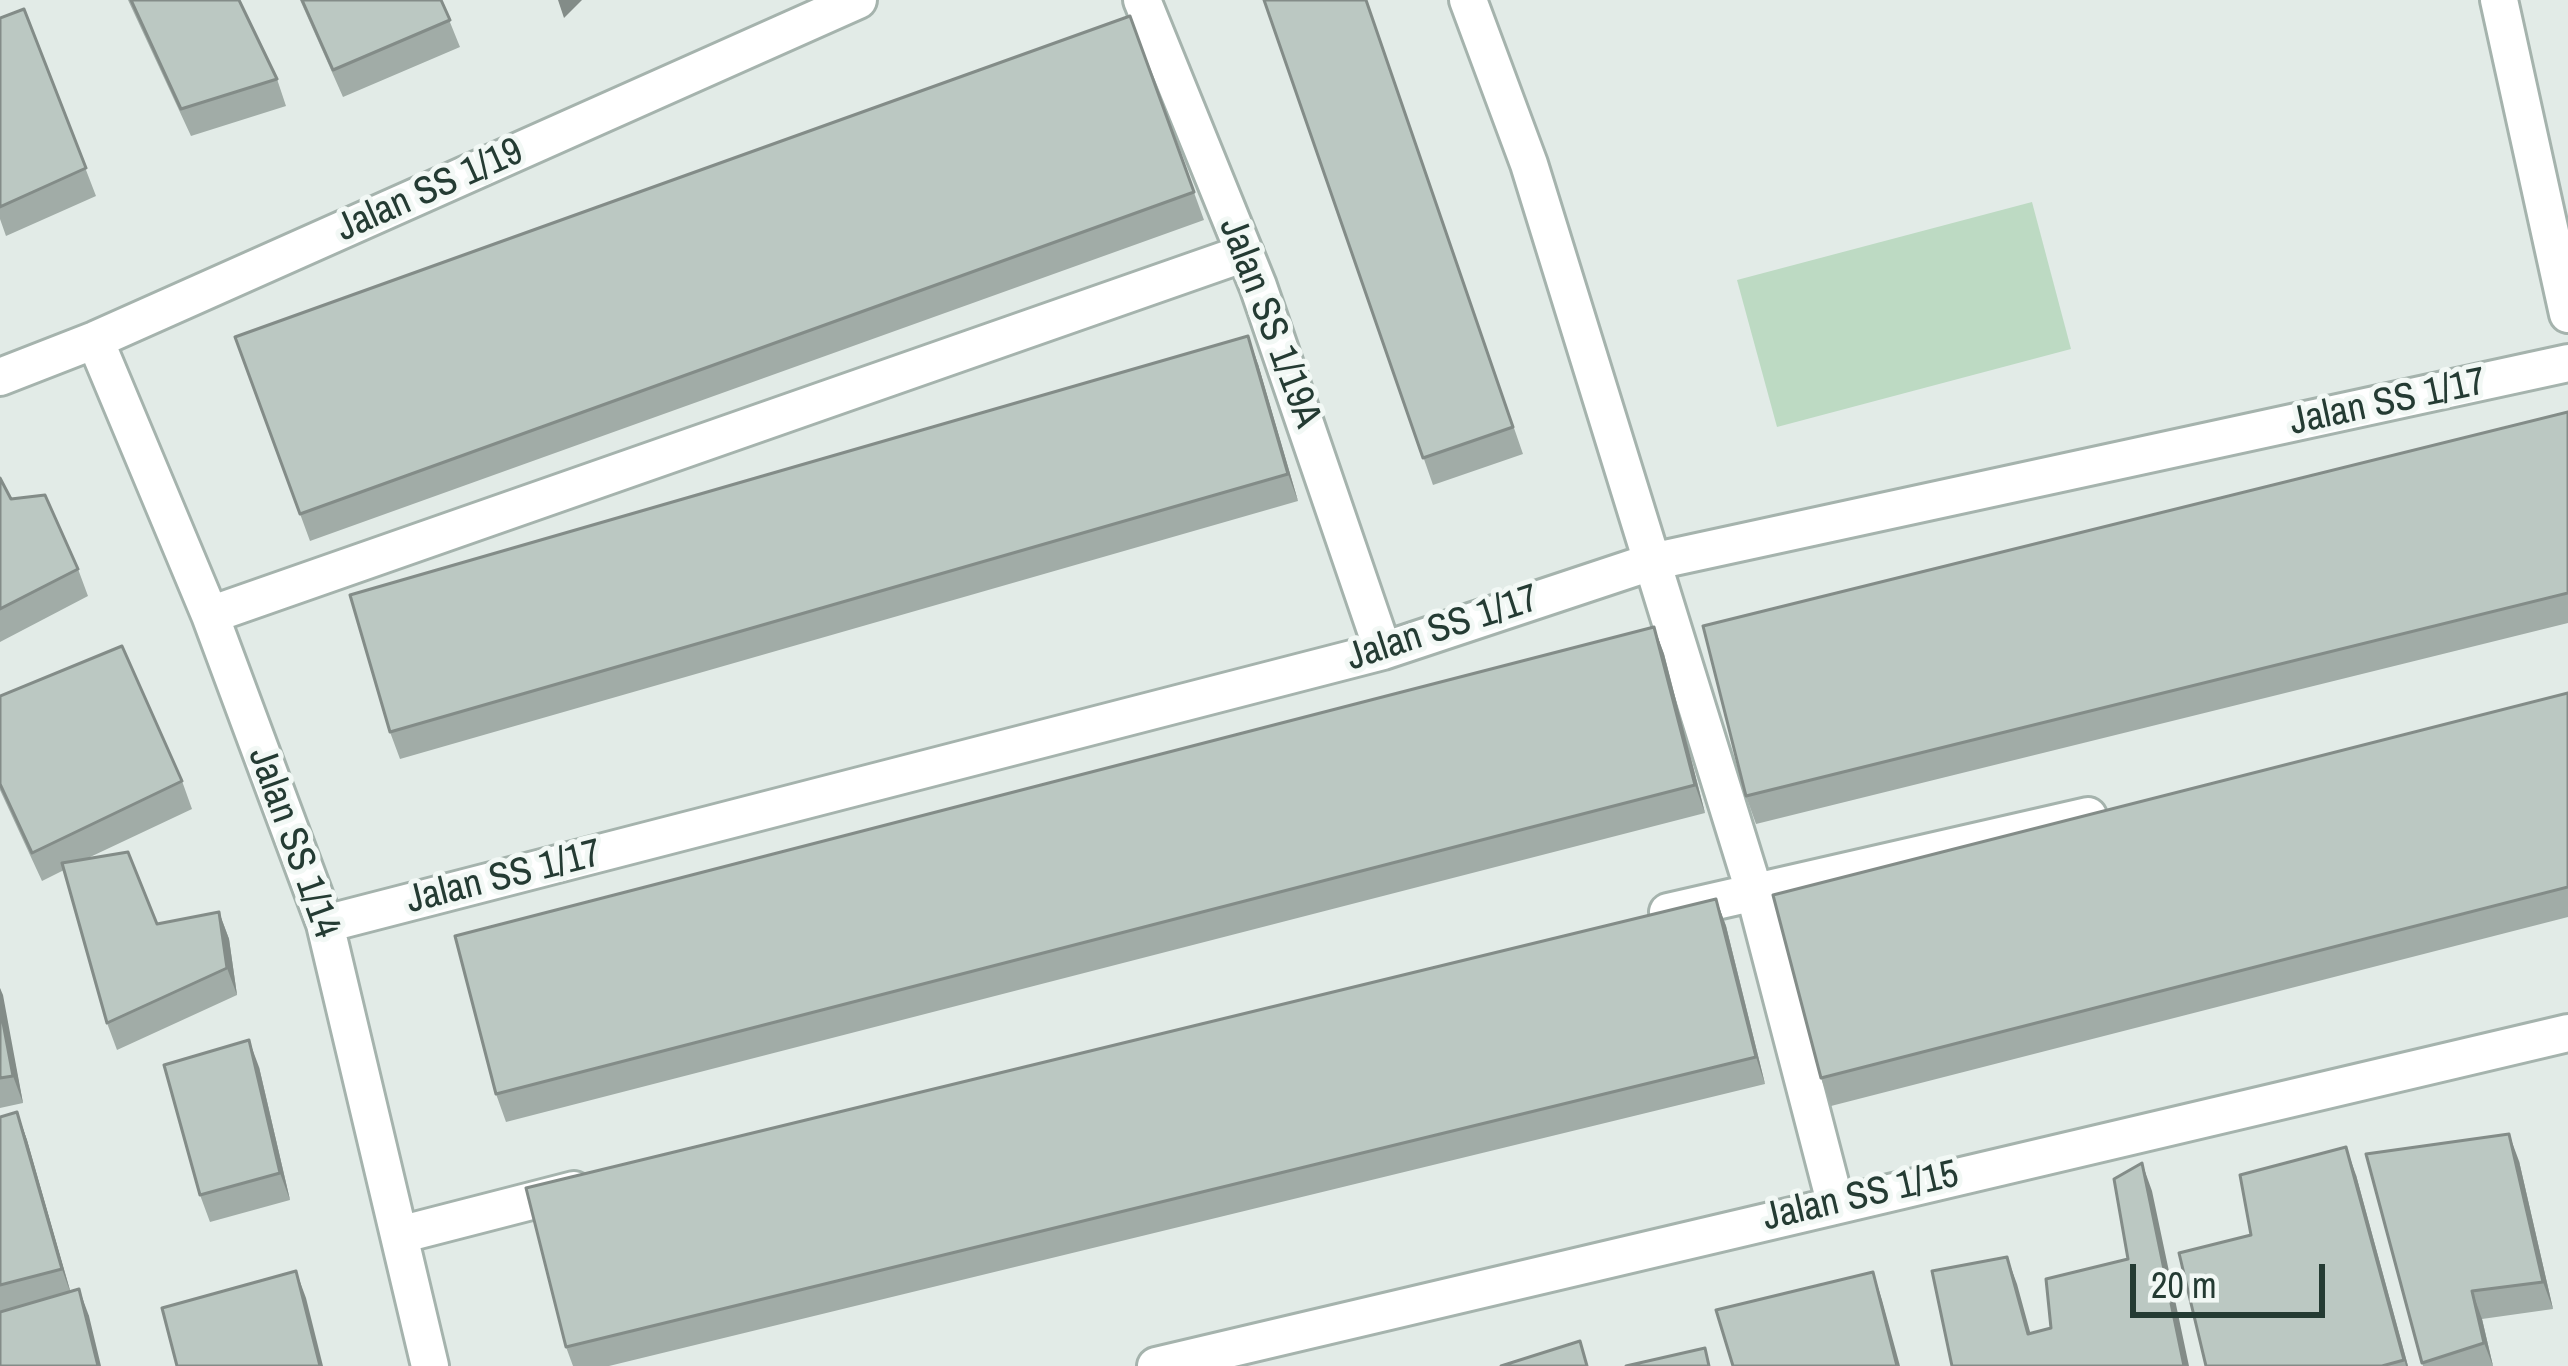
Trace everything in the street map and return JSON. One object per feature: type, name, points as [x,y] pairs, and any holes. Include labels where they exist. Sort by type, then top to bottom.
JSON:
[{"type":"street","name":"Jalan SS 1/19","points":[[0,377],[95,340],[858,0]]},
{"type":"street","name":"Jalan SS 1/19A","points":[[1142,0],[1245,254],[1334,496],[1383,651]]},
{"type":"street","points":[[1468,0],[1529,164],[1754,891],[1835,1202]]},
{"type":"street","points":[[2499,0],[2568,314]]},
{"type":"street","points":[[210,615],[1245,254]]},
{"type":"street","name":"Jalan SS 1/14","points":[[95,340],[210,615],[325,924],[403,1234],[430,1366]]},
{"type":"street","name":"Jalan SS 1/17","points":[[325,924],[1383,651],[1651,562],[2568,364]]},
{"type":"street","points":[[1641,919],[2134,806]]},
{"type":"street","name":"Jalan SS 1/15","points":[[1156,1366],[1835,1202],[2568,1033]]},
{"type":"street","points":[[403,1234],[604,1182]]},
{"type":"green space","points":[[2032,202],[2071,349],[1777,427],[1737,280]]},
{"type":"building","points":[[131,0],[239,0],[277,79],[181,109]]},
{"type":"building","points":[[302,0],[441,0],[450,20],[333,70]]},
{"type":"building","points":[[1264,0],[1366,0],[1513,427],[1423,458]]},
{"type":"building","points":[[24,9],[86,168],[0,207],[0,18]]},
{"type":"building","points":[[1130,16],[1194,192],[300,514],[235,337]]},
{"type":"building","points":[[1248,336],[1288,474],[390,732],[350,595]]},
{"type":"building","points":[[2568,412],[2568,593],[1746,796],[1703,626]]},
{"type":"building","points":[[0,478],[11,499],[45,495],[78,569],[0,609]]},
{"type":"building","points":[[1654,627],[1695,785],[496,1094],[455,936]]},
{"type":"building","points":[[122,646],[182,781],[32,853],[0,784],[0,696]]},
{"type":"building","points":[[2568,693],[2568,887],[1821,1078],[1773,895]]},
{"type":"building","points":[[128,852],[157,924],[219,912],[227,968],[107,1023],[62,863]]},
{"type":"building","points":[[1716,899],[1756,1057],[566,1347],[526,1188]]},
{"type":"building","points":[[0,1007],[13,1076],[0,1078]]},
{"type":"building","points":[[249,1040],[280,1173],[200,1195],[164,1065]]},
{"type":"building","points":[[17,1112],[62,1269],[0,1285],[0,1117]]},
{"type":"building","points":[[2509,1134],[2543,1282],[2472,1291],[2484,1343],[2422,1363],[2366,1154]]},
{"type":"building","points":[[2346,1147],[2404,1360],[2382,1366],[2206,1366],[2179,1253],[2251,1235],[2240,1175]]},
{"type":"building","points":[[2142,1163],[2184,1366],[1952,1366],[1932,1271],[2007,1257],[2028,1334],[2051,1328],[2046,1279],[2128,1259],[2114,1179]]},
{"type":"building","points":[[296,1271],[320,1366],[177,1366],[162,1308]]},
{"type":"building","points":[[1873,1272],[1897,1366],[1733,1366],[1716,1310]]},
{"type":"building","points":[[79,1289],[98,1366],[0,1366],[0,1312]]},
{"type":"building","points":[[1580,1341],[1587,1366],[1501,1366]]},
{"type":"building","points":[[1705,1348],[1709,1366],[1626,1366]]}]
